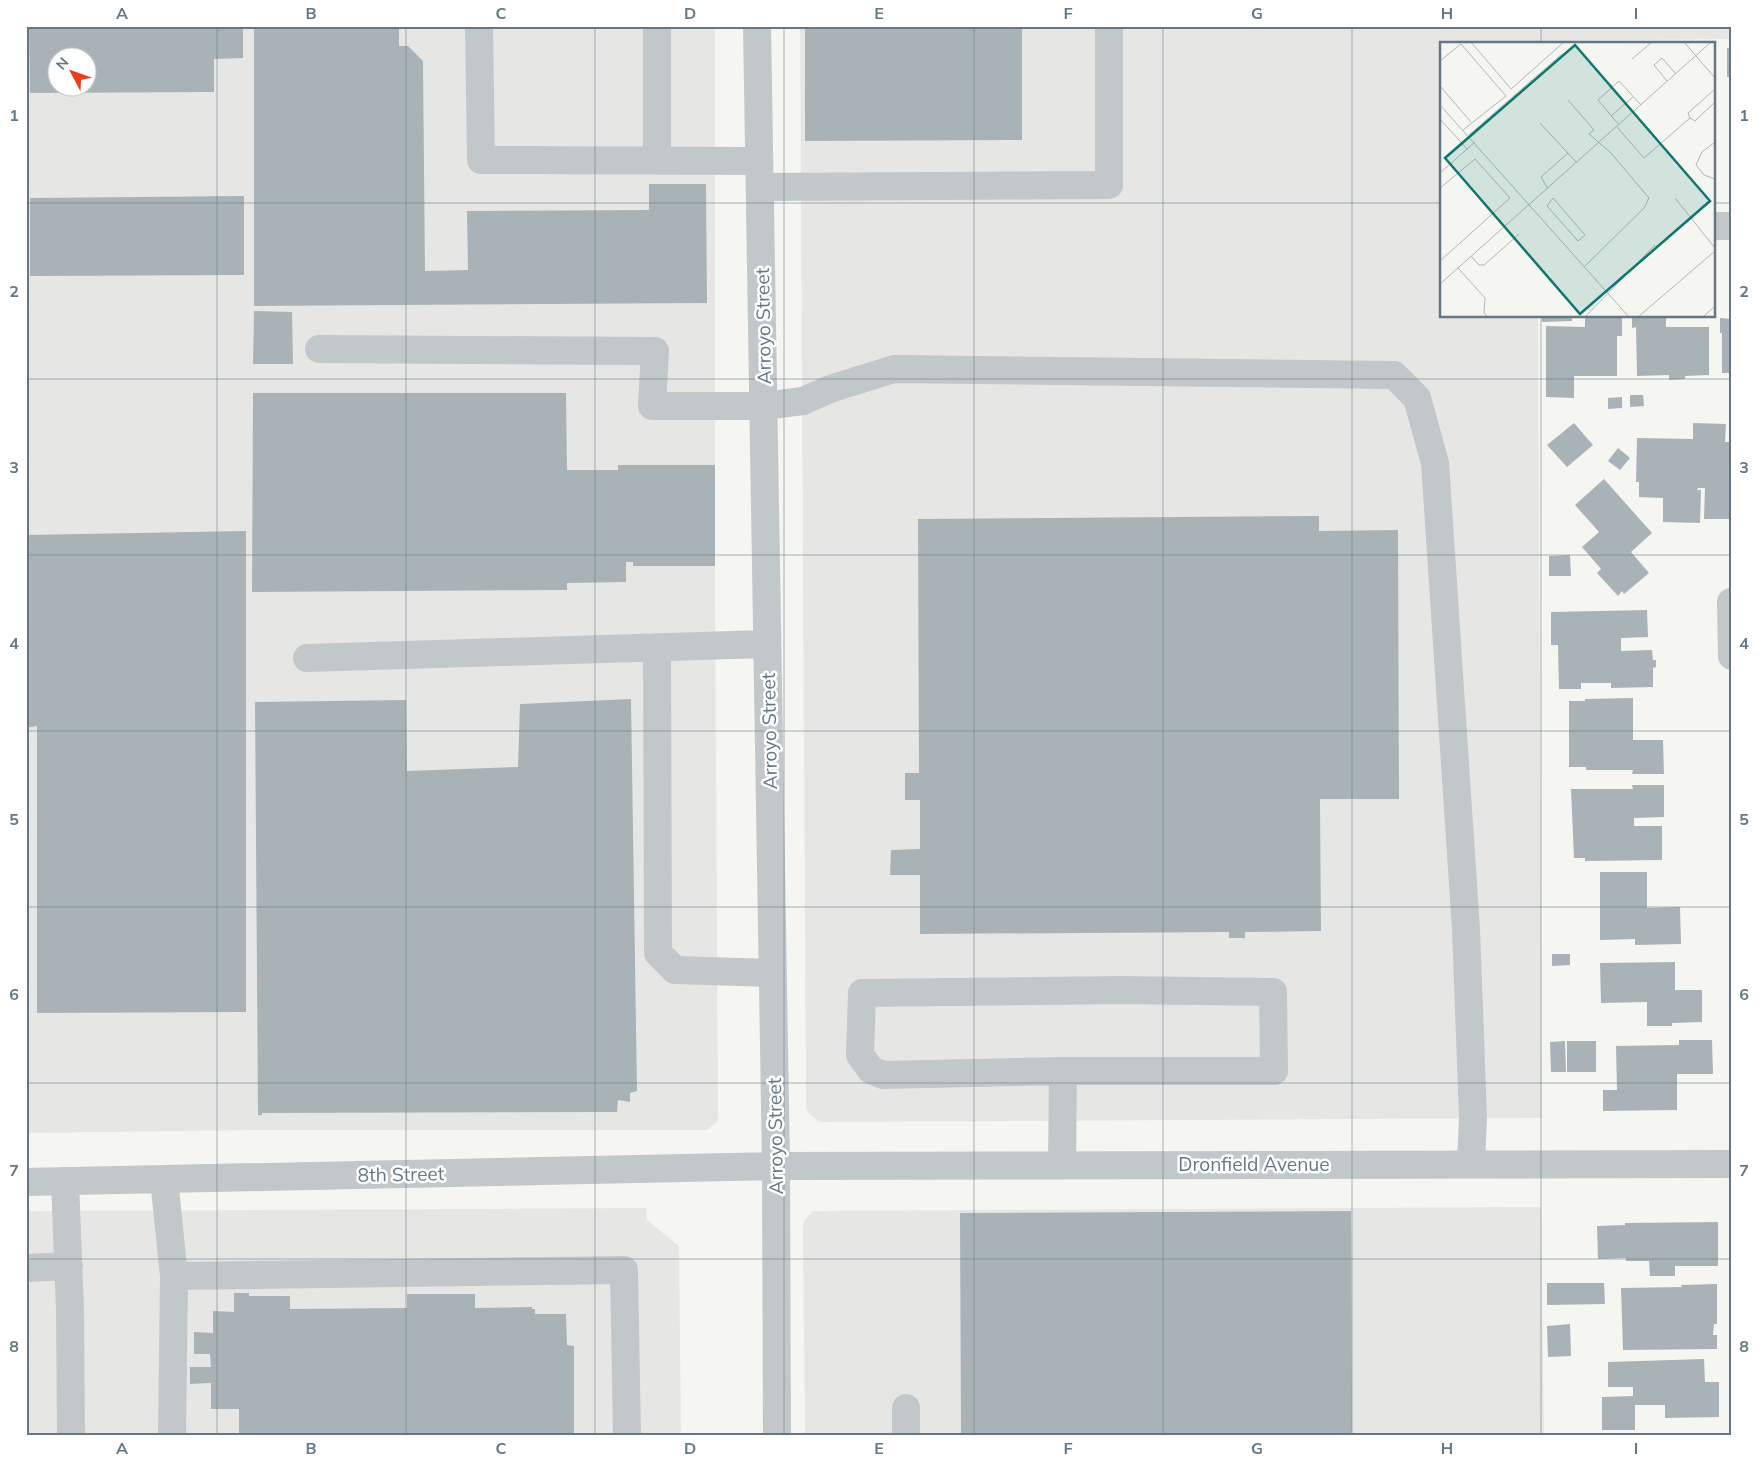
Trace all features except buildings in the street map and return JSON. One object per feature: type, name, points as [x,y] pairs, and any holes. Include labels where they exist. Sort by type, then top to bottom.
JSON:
[{"type":"street","points":[[479,26],[481,160],[759,161]]},
{"type":"street","points":[[657,26],[657,161]]},
{"type":"street","name":"Arroyo Street","points":[[757,26],[776,1166],[777,1436]]},
{"type":"street","points":[[760,187],[1108,185],[1109,26]]},
{"type":"street","points":[[1716,226],[1732,226]]},
{"type":"street","points":[[319,349],[655,351],[652,406],[764,406],[803,401],[830,389],[894,369],[1394,375],[1417,398],[1434,463],[1467,944],[1473,1117],[1471,1164]]},
{"type":"street","points":[[1731,602],[1732,656]]},
{"type":"street","points":[[307,658],[767,644]]},
{"type":"street","points":[[657,647],[658,953],[675,970],[772,973]]},
{"type":"street","points":[[1122,990],[1273,992],[1274,1071],[1063,1071],[883,1075],[871,1070],[860,1055],[862,993],[1122,990]]},
{"type":"street","points":[[1062,1165],[1063,1071]]},
{"type":"street","name":"Dronfield Avenue","points":[[776,1166],[1732,1164]]},
{"type":"street","name":"8th Street","points":[[26,1182],[776,1166]]},
{"type":"street","points":[[164,1179],[174,1276],[172,1436]]},
{"type":"street","points":[[65,1181],[69,1266],[70,1436]]},
{"type":"street","points":[[26,1268],[69,1266]]},
{"type":"street","points":[[174,1276],[624,1270],[626,1436]]},
{"type":"street","points":[[906,1408],[906,1436]]},
{"type":"shaded area","points":[[26,26],[715,26],[715,590],[718,1121],[707,1130],[256,1130],[26,1133]]},
{"type":"shaded area","points":[[800,26],[1732,26],[1732,39],[1440,42],[1440,318],[1538,318],[1542,1118],[823,1122],[818,1121],[806,1108]]},
{"type":"shaded area","points":[[1541,1207],[1544,1436],[805,1436],[803,1229],[804,1221],[813,1211]]},
{"type":"shaded area","points":[[646,1208],[647,1220],[679,1246],[681,1436],[26,1436],[26,1211]]}]
